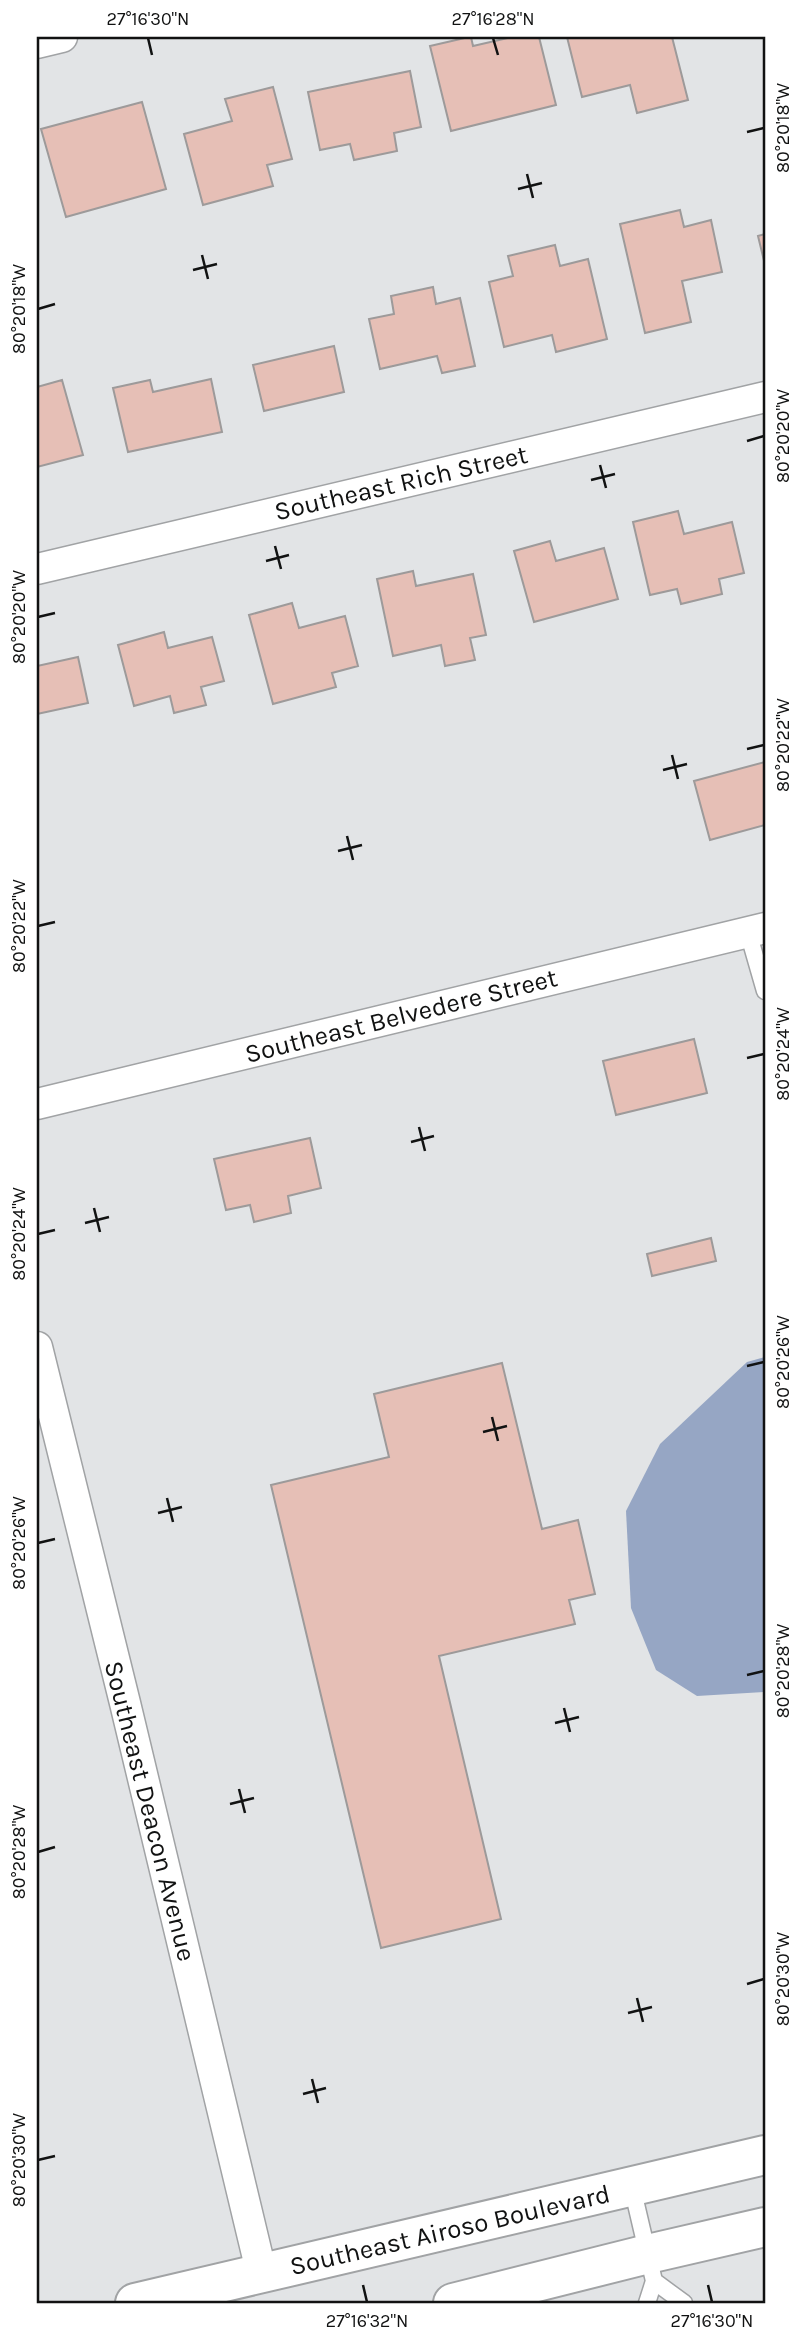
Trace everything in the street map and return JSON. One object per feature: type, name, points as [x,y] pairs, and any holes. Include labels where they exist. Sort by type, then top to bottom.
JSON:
[{"type":"main road","name":"Southeast Airoso Boulevard","points":[[135,2303],[765,2155]]},
{"type":"main road","points":[[453,2303],[651,2267],[765,2227]]},
{"type":"street","points":[[37,43],[62,37]]},
{"type":"street","name":"Southeast Rich Street","points":[[37,569],[765,397]]},
{"type":"street","name":"Southeast Belvedere Street","points":[[37,1104],[756,930]]},
{"type":"street","name":"Southeast Deacon Avenue","points":[[37,1348],[262,2275]]},
{"type":"lane","points":[[756,930],[765,991]]},
{"type":"lane","points":[[632,2187],[651,2267],[648,2303]]},
{"type":"lane","points":[[651,2267],[684,2303]]},
{"type":"water","points":[[765,1357],[765,1692],[697,1696],[656,1670],[631,1608],[626,1511],[660,1444],[747,1362]]},
{"type":"building","points":[[471,37],[473,46],[512,37],[539,37],[556,105],[451,131],[430,46]]},
{"type":"building","points":[[567,37],[672,37],[688,100],[637,113],[630,85],[582,97]]},
{"type":"building","points":[[410,71],[421,127],[394,133],[397,151],[354,160],[350,144],[320,150],[308,92]]},
{"type":"building","points":[[273,87],[292,159],[267,165],[273,186],[203,205],[184,134],[232,121],[225,99]]},
{"type":"building","points":[[142,102],[166,189],[66,217],[41,129]]},
{"type":"building","points":[[680,210],[684,227],[711,220],[722,272],[682,281],[691,322],[645,333],[620,224]]},
{"type":"building","points":[[765,234],[765,265],[758,236]]},
{"type":"building","points":[[555,245],[560,266],[588,259],[607,339],[556,352],[552,335],[504,347],[489,282],[513,276],[508,256]]},
{"type":"building","points":[[433,287],[436,304],[460,298],[475,366],[442,373],[437,356],[380,369],[369,319],[394,314],[391,296]]},
{"type":"building","points":[[334,346],[344,392],[264,411],[253,365]]},
{"type":"building","points":[[211,379],[222,432],[128,452],[113,388],[150,380],[153,392]]},
{"type":"building","points":[[62,380],[83,455],[37,467],[37,387]]},
{"type":"building","points":[[678,511],[684,534],[732,522],[744,573],[719,579],[722,594],[681,604],[677,589],[650,595],[633,522]]},
{"type":"building","points":[[550,541],[556,561],[604,548],[618,599],[534,622],[514,551]]},
{"type":"building","points":[[413,571],[416,586],[473,574],[486,635],[470,638],[475,660],[445,666],[441,645],[393,656],[377,579]]},
{"type":"building","points":[[292,603],[299,628],[345,616],[358,666],[332,673],[336,687],[273,704],[249,615]]},
{"type":"building","points":[[164,632],[168,648],[212,637],[224,681],[201,687],[206,705],[174,713],[170,696],[134,706],[118,645]]},
{"type":"building","points":[[78,657],[88,703],[37,714],[37,666]]},
{"type":"building","points":[[765,762],[765,825],[710,840],[694,781]]},
{"type":"building","points":[[694,1039],[707,1093],[616,1115],[603,1061]]},
{"type":"building","points":[[310,1138],[321,1188],[288,1196],[291,1213],[254,1222],[250,1205],[226,1210],[214,1159]]},
{"type":"building","points":[[711,1238],[716,1261],[652,1276],[647,1254]]},
{"type":"building","points":[[502,1363],[542,1529],[578,1520],[595,1594],[569,1600],[575,1624],[439,1656],[501,1919],[381,1948],[271,1485],[389,1457],[374,1394]]}]
